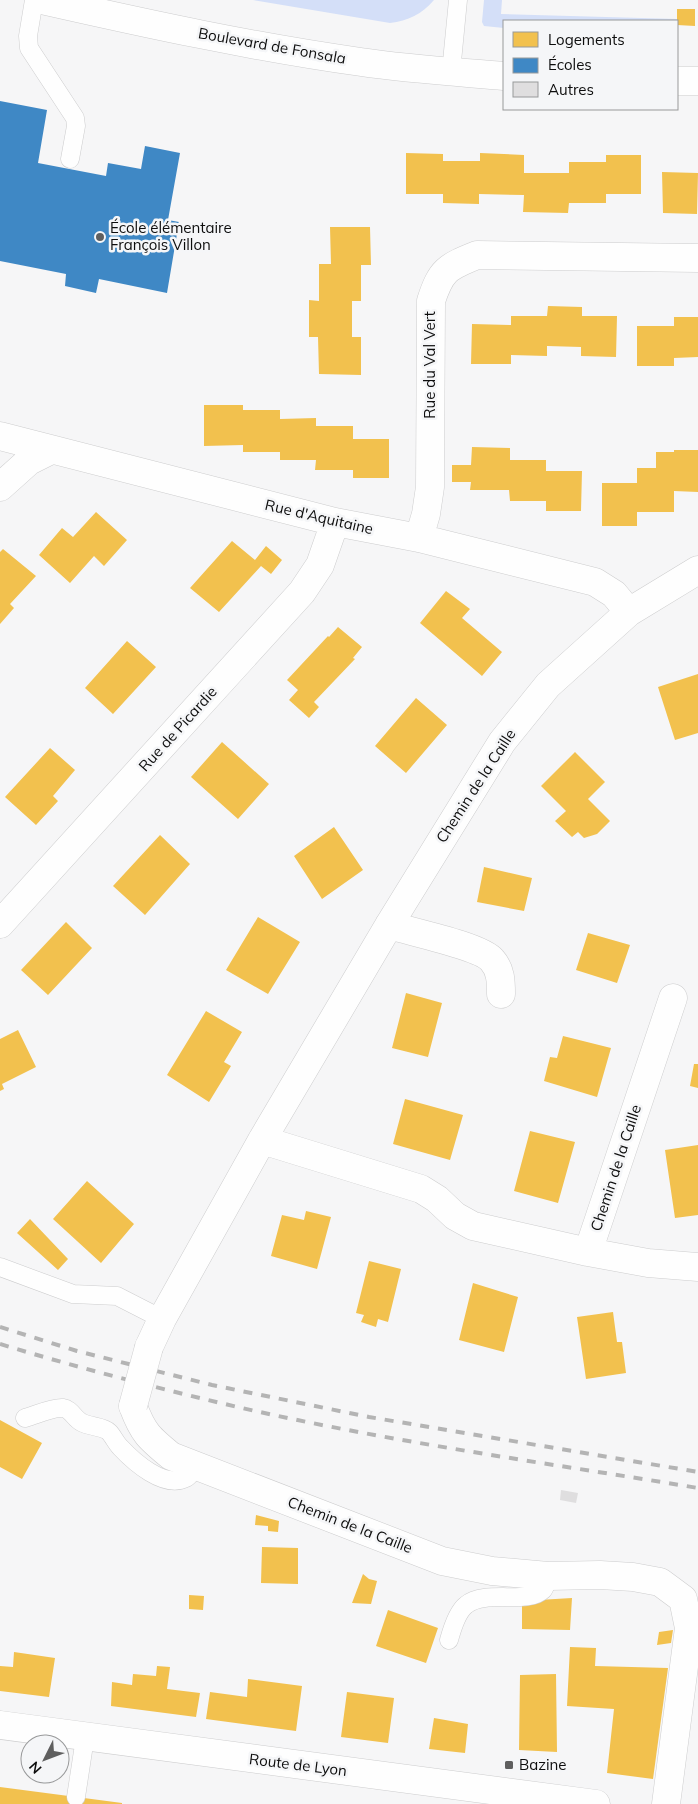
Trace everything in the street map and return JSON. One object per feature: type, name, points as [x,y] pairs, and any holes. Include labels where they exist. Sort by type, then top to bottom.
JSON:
[{"type":"street","name":"Boulevard de Fonsala","points":[[42,0],[70,3],[245,42],[362,62],[503,76]]},
{"type":"street","points":[[678,81],[698,81]]},
{"type":"street","name":"Rue du Val Vert","points":[[419,538],[426,514],[430,487],[431,302],[438,280],[454,264],[476,255],[698,258]]},
{"type":"street","name":"Rue d'Aquitaine","points":[[1,437],[335,522],[419,538],[595,582],[614,594],[629,612]]},
{"type":"street","points":[[0,487],[28,461],[51,450]]},
{"type":"street","name":"Rue de Picardie","points":[[0,924],[302,592],[320,565],[335,522]]},
{"type":"street","name":"Chemin de la Caille","points":[[666,1804],[689,1628],[683,1599],[660,1582],[633,1577],[600,1575],[548,1576],[492,1570],[442,1561],[171,1456],[140,1427],[133,1406],[149,1347],[162,1319],[262,1140],[389,925],[502,742],[548,686],[629,612],[698,570]]},
{"type":"street","points":[[389,925],[479,951],[492,960],[500,976],[501,994]]},
{"type":"street","name":"Chemin de la Caille","points":[[588,1252],[673,998]]},
{"type":"street","name":"Chemin de la Caille","points":[[262,1140],[422,1189],[437,1199],[455,1216],[473,1226],[588,1252],[648,1263],[698,1266]]},
{"type":"street","name":"Route de Lyon","points":[[0,1726],[596,1804]]},
{"type":"lane","points":[[34,0],[28,39],[29,48],[74,118],[76,126],[70,159]]},
{"type":"lane","points":[[450,72],[458,0]]},
{"type":"lane","points":[[0,1267],[72,1294],[117,1296],[162,1319]]},
{"type":"lane","points":[[26,1418],[60,1408],[67,1409],[78,1420],[108,1431],[136,1464],[155,1475],[175,1481],[187,1478],[196,1467]]},
{"type":"lane","points":[[449,1640],[466,1605],[475,1600],[485,1598],[536,1594],[544,1590],[548,1576]]},
{"type":"lane","points":[[76,1797],[85,1738]]},
{"type":"shaded area","points":[[253,0],[434,0],[414,16],[403,21],[390,23]]},
{"type":"shaded area","points":[[484,0],[502,0],[501,14],[677,19],[503,20],[503,28],[484,26],[482,22]]},
{"type":"building: Logements","points":[[677,9],[695,9],[695,26],[678,25]]},
{"type":"building: Logements","points":[[406,153],[443,154],[443,161],[480,161],[480,153],[524,155],[524,173],[569,173],[569,162],[606,162],[606,155],[641,155],[641,194],[606,194],[606,203],[569,203],[568,213],[523,212],[524,195],[479,194],[479,204],[443,203],[443,194],[406,194]]},
{"type":"building: Logements","points":[[662,172],[698,173],[697,214],[663,213]]},
{"type":"building: Logements","points":[[330,227],[370,227],[371,265],[361,265],[361,301],[352,301],[352,337],[361,337],[361,375],[319,374],[318,337],[309,337],[309,300],[319,301],[319,264],[331,264]]},
{"type":"building: Logements","points":[[548,306],[582,307],[582,316],[617,316],[616,357],[581,356],[581,347],[547,346],[547,356],[511,355],[511,364],[471,364],[472,324],[511,325],[511,316],[547,316]]},
{"type":"building: Logements","points":[[674,317],[698,317],[698,357],[674,358],[674,366],[637,366],[637,326],[674,326]]},
{"type":"building: Logements","points":[[204,405],[243,405],[243,410],[280,410],[280,419],[316,418],[316,426],[353,426],[353,439],[389,439],[389,478],[353,478],[353,470],[315,470],[316,460],[280,460],[280,452],[243,452],[243,445],[204,446]]},
{"type":"building: Logements","points":[[472,447],[510,448],[510,460],[546,460],[546,471],[582,471],[581,511],[546,511],[546,501],[510,501],[509,490],[470,490],[471,482],[452,482],[452,465],[471,465]]},
{"type":"building: Logements","points":[[674,450],[698,450],[698,492],[674,491],[674,512],[637,512],[637,526],[602,526],[602,483],[637,483],[637,468],[656,468],[656,452],[674,452]]},
{"type":"building: Logements","points":[[96,512],[127,540],[104,566],[94,556],[70,583],[39,555],[62,528],[73,537]]},
{"type":"building: Logements","points":[[232,541],[255,560],[266,546],[282,560],[271,574],[261,566],[219,612],[190,588]]},
{"type":"building: Logements","points":[[3,549],[36,576],[10,604],[14,608],[0,624],[0,552]]},
{"type":"building: Logements","points":[[446,591],[470,609],[462,618],[502,652],[482,676],[420,623]]},
{"type":"building: Logements","points":[[338,627],[362,647],[353,658],[355,659],[314,702],[319,707],[309,718],[289,700],[298,690],[287,680]]},
{"type":"building: Logements","points":[[127,641],[156,667],[113,714],[85,688]]},
{"type":"building: Logements","points":[[698,674],[698,733],[675,740],[658,687]]},
{"type":"building: Logements","points":[[416,698],[447,725],[406,773],[375,746]]},
{"type":"building: Logements","points":[[222,742],[269,784],[238,819],[191,777]]},
{"type":"building: Logements","points":[[50,748],[75,770],[53,796],[58,801],[36,825],[5,797]]},
{"type":"building: Logements","points":[[575,752],[605,782],[588,799],[610,821],[597,834],[584,838],[578,832],[572,837],[555,821],[566,811],[541,786]]},
{"type":"building: Logements","points":[[334,827],[363,870],[322,899],[294,856]]},
{"type":"building: Logements","points":[[160,835],[190,864],[145,915],[113,886]]},
{"type":"building: Logements","points":[[484,867],[532,878],[524,911],[477,902]]},
{"type":"building: Logements","points":[[258,917],[300,942],[268,994],[226,970]]},
{"type":"building: Logements","points":[[66,922],[92,948],[48,995],[21,970]]},
{"type":"building: Logements","points":[[588,933],[630,945],[617,983],[576,970]]},
{"type":"building: Logements","points":[[406,993],[442,1003],[428,1057],[392,1048]]},
{"type":"building: Logements","points":[[206,1011],[242,1032],[224,1062],[231,1066],[209,1102],[167,1075]]},
{"type":"building: Logements","points":[[18,1030],[36,1067],[2,1084],[4,1089],[0,1091],[0,1039]]},
{"type":"building: Logements","points":[[563,1036],[611,1048],[597,1097],[544,1081],[550,1057],[557,1058]]},
{"type":"building: Logements","points":[[694,1064],[698,1064],[698,1088],[690,1086]]},
{"type":"building: Logements","points":[[405,1099],[463,1115],[450,1160],[393,1144]]},
{"type":"building: Logements","points":[[530,1131],[575,1142],[558,1203],[514,1191]]},
{"type":"building: Logements","points":[[698,1145],[698,1215],[675,1218],[665,1150]]},
{"type":"building: Logements","points":[[87,1181],[134,1224],[101,1263],[53,1219]]},
{"type":"building: Logements","points":[[306,1211],[331,1217],[317,1269],[271,1256],[282,1215],[304,1220]]},
{"type":"building: Logements","points":[[30,1219],[68,1259],[58,1270],[17,1233]]},
{"type":"building: Logements","points":[[369,1261],[401,1269],[388,1322],[378,1319],[376,1327],[361,1322],[364,1315],[356,1313]]},
{"type":"building: Logements","points":[[473,1283],[518,1297],[504,1352],[459,1340]]},
{"type":"building: Logements","points":[[613,1312],[617,1342],[622,1342],[626,1373],[586,1379],[577,1317]]},
{"type":"building: Logements","points":[[0,1420],[42,1443],[22,1479],[0,1467]]},
{"type":"building: Logements","points":[[256,1515],[279,1521],[278,1532],[268,1531],[268,1526],[255,1525]]},
{"type":"building: Logements","points":[[262,1547],[298,1548],[298,1584],[261,1583]]},
{"type":"building: Logements","points":[[363,1574],[369,1579],[377,1581],[371,1604],[352,1603]]},
{"type":"building: Logements","points":[[189,1595],[204,1596],[203,1610],[189,1609]]},
{"type":"building: Logements","points":[[572,1598],[570,1630],[522,1629],[522,1601]]},
{"type":"building: Logements","points":[[388,1610],[438,1628],[426,1663],[376,1646]]},
{"type":"building: Logements","points":[[673,1630],[671,1643],[657,1645],[659,1632]]},
{"type":"building: Logements","points":[[570,1647],[596,1648],[595,1666],[668,1668],[653,1779],[607,1773],[614,1709],[567,1706]]},
{"type":"building: Logements","points":[[14,1652],[55,1658],[49,1697],[0,1691],[0,1666],[13,1667]]},
{"type":"building: Logements","points":[[157,1666],[170,1667],[167,1689],[200,1693],[196,1717],[111,1706],[112,1682],[132,1685],[133,1674],[156,1676]]},
{"type":"building: Logements","points":[[556,1674],[557,1752],[519,1750],[520,1675]]},
{"type":"building: Logements","points":[[248,1679],[302,1686],[296,1731],[206,1719],[210,1692],[247,1697]]},
{"type":"building: Logements","points":[[347,1692],[394,1698],[388,1743],[341,1737]]},
{"type":"building: Logements","points":[[434,1718],[468,1724],[465,1753],[429,1749]]},
{"type":"building: Logements","points":[[0,1787],[122,1803],[122,1804],[0,1804]]},
{"type":"building: Écoles","points":[[0,101],[47,110],[38,163],[106,176],[108,163],[141,169],[145,146],[180,153],[168,220],[179,222],[167,293],[99,279],[96,293],[65,286],[66,274],[0,261]]},
{"type":"building: Autres","points":[[561,1490],[578,1493],[576,1503],[560,1500]]},
{"type":"railway","points":[[0,1327],[77,1351],[212,1385],[369,1417],[698,1472]]},
{"type":"railway","points":[[0,1344],[130,1380],[268,1414],[390,1438],[698,1488]]},
{"type":"place","name":"École élémentaire François Villon","points":[[100,237]]},
{"type":"place","name":"Bazine","points":[[509,1765]]}]
